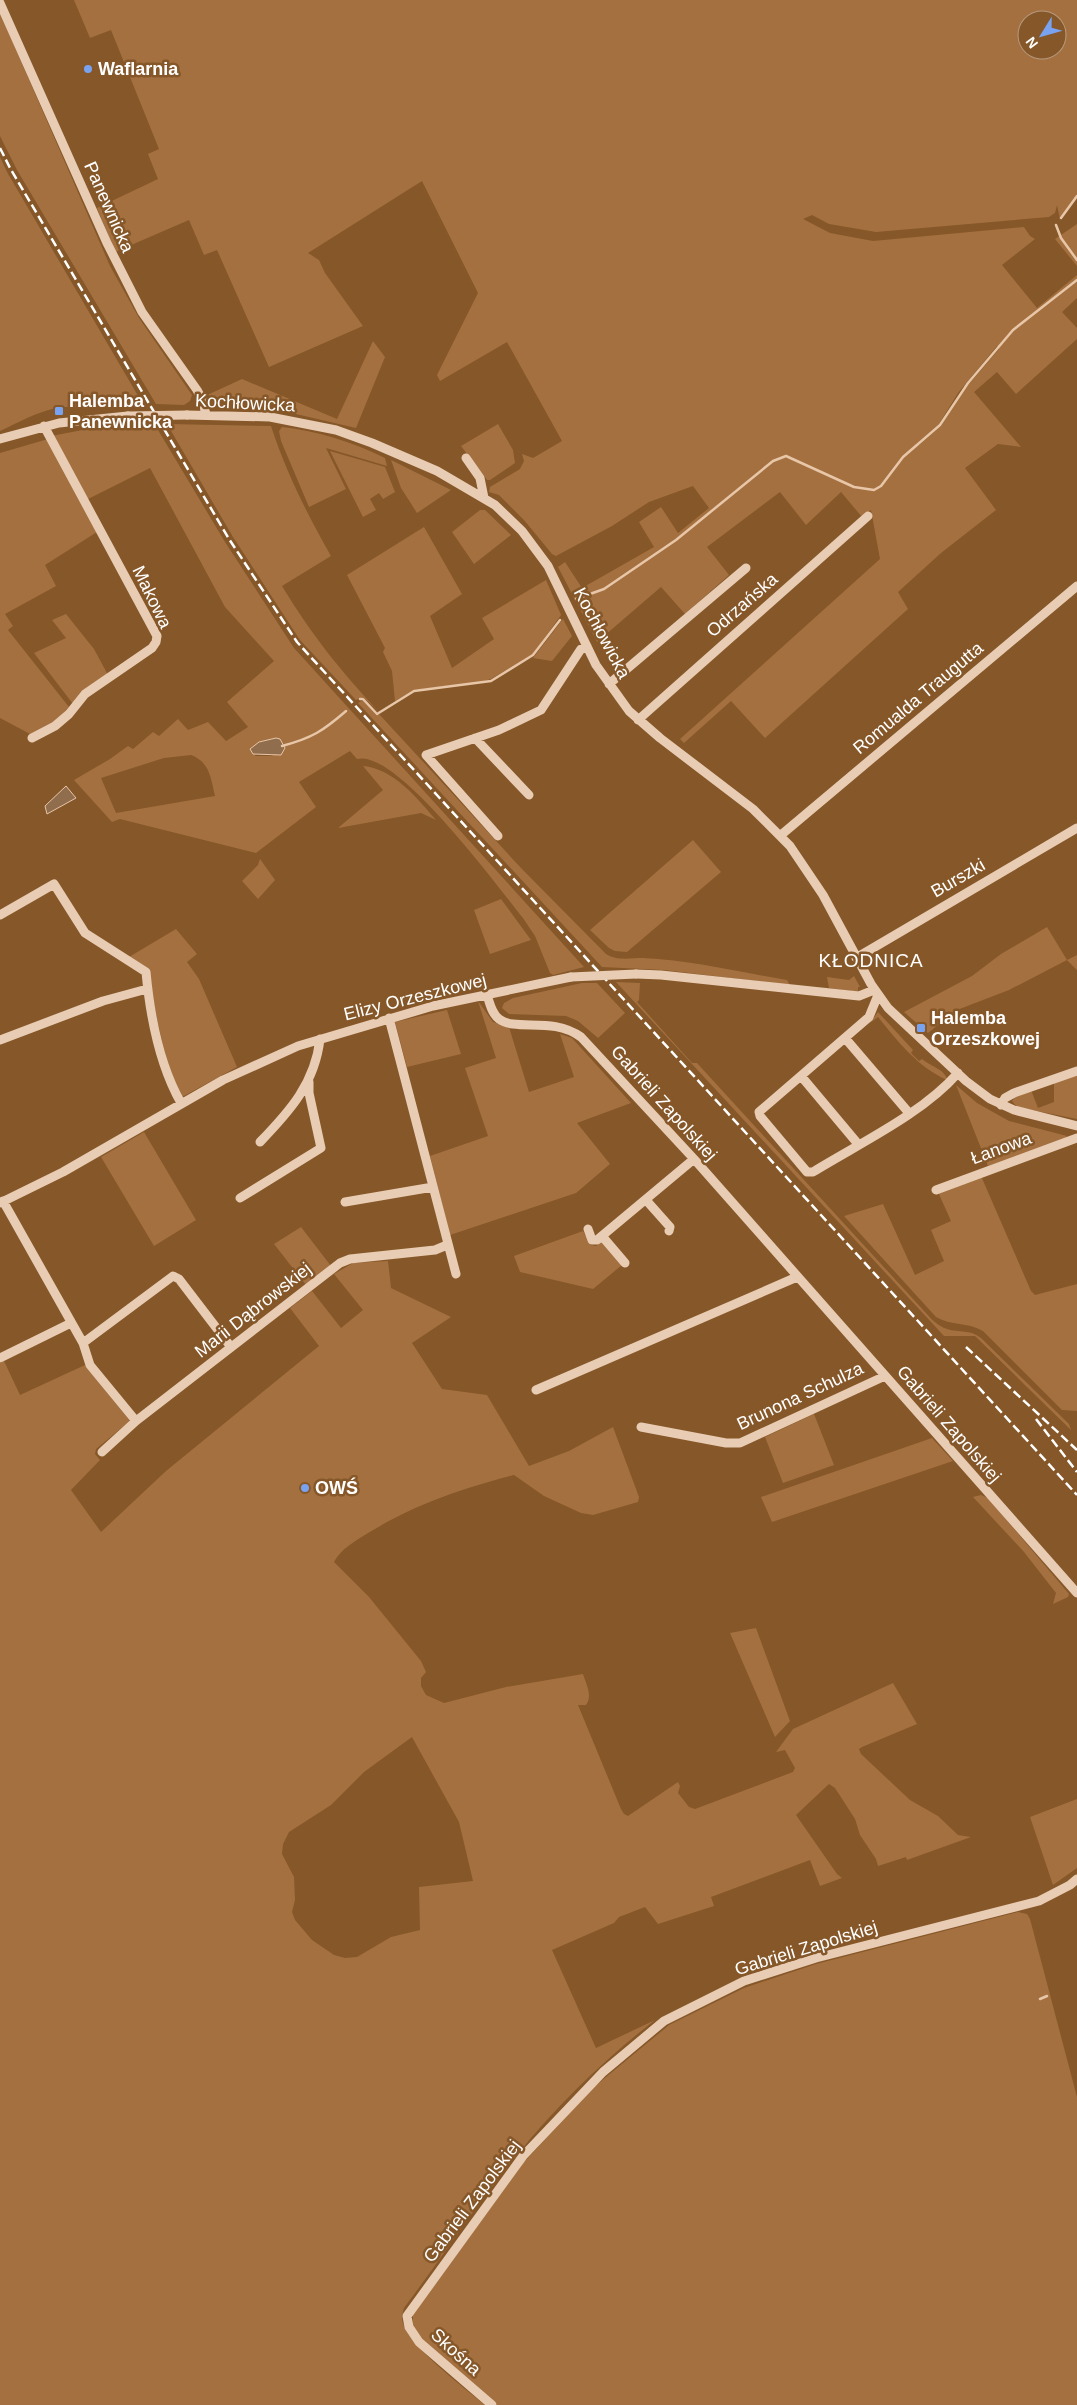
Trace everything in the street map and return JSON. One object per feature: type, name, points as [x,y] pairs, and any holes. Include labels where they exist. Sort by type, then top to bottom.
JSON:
[{"type":"street","name":"Panewnicka","points":[[0,3],[107,243],[142,312],[197,390],[203,401],[206,415]]},
{"type":"street","name":"Kochłowicka","points":[[0,439],[44,426],[87,419],[187,415],[270,417],[336,430],[420,464],[456,481],[484,498],[510,519],[539,554],[557,583],[587,646],[609,684],[638,720],[740,798],[781,835],[814,880],[876,993],[896,1016],[979,1091],[1001,1105],[1077,1126]]},
{"type":"street","name":"Makowa","points":[[32,738],[55,726],[69,714],[85,694],[152,648],[157,636],[44,426]]},
{"type":"street","points":[[466,458],[480,478],[484,498]]},
{"type":"street","name":"Odrzańska","points":[[638,720],[868,516]]},
{"type":"street","points":[[609,684],[746,568]]},
{"type":"street","name":"Romualda Traugutta","points":[[781,835],[1077,586]]},
{"type":"street","points":[[498,836],[426,755],[499,730],[541,710],[581,649],[587,646]]},
{"type":"street","points":[[475,738],[529,795]]},
{"type":"street","name":"Burszki","points":[[856,958],[1077,828]]},
{"type":"street","points":[[0,915],[54,884],[84,933],[146,972],[147,989],[158,1039],[172,1088],[181,1104]]},
{"type":"street","name":"Elizy Orzeszkowej","points":[[2,1202],[63,1172],[181,1104],[261,1061],[320,1039],[389,1018],[570,976],[661,975],[859,996],[876,993]]},
{"type":"street","points":[[0,1040],[103,1001],[147,989]]},
{"type":"street","points":[[876,993],[869,1017],[761,1109],[760,1116],[810,1173],[909,1113],[944,1089],[958,1073]]},
{"type":"street","name":"Gabrieli Zapolskiej","points":[[487,995],[493,1012],[505,1022],[562,1026],[581,1037],[694,1159],[1077,1593]]},
{"type":"street","points":[[389,1018],[456,1274]]},
{"type":"street","points":[[845,1038],[909,1113]]},
{"type":"street","points":[[240,1198],[321,1148],[309,1094],[309,1082],[320,1039]]},
{"type":"street","points":[[1001,1105],[1005,1098],[1014,1093],[1077,1071]]},
{"type":"street","points":[[801,1076],[858,1144]]},
{"type":"street","points":[[260,1142],[309,1082]]},
{"type":"street","name":"Łanowa","points":[[936,1190],[1077,1138]]},
{"type":"street","points":[[588,1229],[594,1241],[602,1236],[694,1159]]},
{"type":"street","points":[[345,1202],[433,1187]]},
{"type":"street","points":[[646,1200],[670,1227],[669,1231]]},
{"type":"street","points":[[2,1202],[72,1324],[90,1364],[136,1421]]},
{"type":"street","points":[[602,1236],[625,1262]]},
{"type":"street","name":"Marii Dąbrowskiej","points":[[102,1452],[136,1421],[340,1263],[350,1259],[435,1250],[447,1245]]},
{"type":"street","points":[[82,1343],[174,1276],[179,1278],[231,1347]]},
{"type":"street","points":[[536,1390],[797,1276]]},
{"type":"street","points":[[0,1358],[72,1324]]},
{"type":"street","name":"Brunona Schulza","points":[[641,1427],[726,1443],[740,1443],[884,1376]]},
{"type":"street","name":"Gabrieli Zapolskiej","points":[[408,2316],[523,2156],[603,2072],[664,2021],[744,1981],[816,1958],[1039,1901],[1070,1886],[1077,1879]]},
{"type":"street","name":"Skośna","points":[[408,2316],[409,2327],[419,2342],[492,2405]]},
{"type":"shaded area","points":[[74,0],[1077,0],[1077,195],[1060,219],[1057,205],[1055,213],[1049,217],[876,232],[829,224],[812,215],[803,219],[830,233],[873,241],[1024,227],[1030,236],[1035,239],[1002,265],[1037,308],[1077,275],[1077,298],[1062,312],[1077,328],[1077,339],[1016,394],[997,372],[974,392],[1021,447],[998,444],[965,468],[996,510],[941,553],[898,592],[908,609],[765,738],[731,701],[684,743],[680,739],[880,559],[871,510],[862,517],[841,492],[806,525],[780,492],[707,547],[729,575],[685,614],[661,587],[597,642],[558,567],[565,562],[582,588],[654,547],[639,522],[661,507],[678,533],[709,508],[693,486],[649,502],[612,526],[556,556],[552,554],[524,520],[499,495],[489,492],[490,487],[520,469],[524,461],[522,454],[533,458],[562,441],[507,342],[440,381],[437,375],[478,293],[422,181],[308,253],[319,260],[325,273],[363,326],[269,367],[217,250],[204,255],[189,220],[115,252],[97,208],[158,179],[148,154],[159,149],[111,30],[90,38]],"holes":[[[997,346],[999,349],[969,384],[941,426],[919,445],[916,444],[939,424],[958,393]]]},
{"type":"shaded area","points":[[0,13],[110,266],[139,318],[192,395],[190,401],[184,405],[156,404],[17,170],[0,136]]},
{"type":"shaded area","points":[[0,157],[144,406],[57,408],[32,416],[0,431]]},
{"type":"shaded area","points":[[1077,224],[1077,266],[1055,239]]},
{"type":"shaded area","points":[[373,341],[385,357],[356,428],[283,411],[216,408],[205,396],[242,379],[337,419]]},
{"type":"shaded area","points":[[167,424],[271,426],[283,460],[331,556],[282,586],[327,651],[378,711],[363,697],[356,700],[300,640],[233,537]]},
{"type":"shaded area","points":[[498,424],[513,450],[515,463],[490,480],[487,480],[461,446]]},
{"type":"shaded area","points":[[109,425],[155,425],[225,542],[294,648],[584,967],[553,975],[550,973],[535,936],[523,918],[470,851],[445,823],[420,796],[396,775],[374,761],[357,759],[350,751],[299,782],[316,807],[256,853],[120,819],[112,822],[74,780],[128,746],[133,749],[153,732],[159,736],[178,719],[188,730],[208,722],[226,741],[248,727],[227,702],[274,661],[225,607],[150,468],[86,500],[51,436]],"holes":[[[276,738],[280,739],[282,746],[272,756],[255,756],[259,742]],[[191,755],[202,762],[209,772],[215,796],[116,813],[101,778],[164,758]]]},
{"type":"shaded area","points":[[282,427],[322,434],[348,442],[385,458],[387,466],[326,448],[346,489],[309,507],[281,441],[279,431]]},
{"type":"shaded area","points":[[48,439],[97,532],[45,565],[56,586],[5,614],[13,626],[8,630],[69,707],[54,723],[32,735],[0,718],[0,453]]},
{"type":"shaded area","points":[[330,451],[385,467],[395,492],[383,499],[379,493],[370,499],[376,510],[363,517]]},
{"type":"shaded area","points":[[391,460],[451,490],[417,513],[401,488]]},
{"type":"shaded area","points":[[480,510],[485,510],[511,535],[474,564],[452,532]]},
{"type":"shaded area","points":[[424,527],[462,594],[430,616],[452,668],[494,639],[482,618],[546,580],[561,615],[533,654],[491,679],[481,682],[414,690],[395,701],[392,671],[383,652],[385,648],[347,575]]},
{"type":"shaded area","points":[[66,614],[94,649],[108,675],[73,704],[34,653],[66,638],[52,620]]},
{"type":"shaded area","points":[[563,619],[572,636],[552,661],[533,658]]},
{"type":"shaded area","points":[[363,700],[376,715],[379,714],[521,868],[606,954],[619,958],[661,959],[715,967],[787,980],[790,985],[664,970],[602,967],[358,703]]},
{"type":"shaded area","points":[[276,738],[280,739],[285,748],[281,755],[253,754],[250,749],[259,742]]},
{"type":"shaded area","points":[[363,766],[374,768],[395,779],[413,794],[436,820],[421,813],[338,828],[383,790]]},
{"type":"shaded area","points":[[66,786],[76,798],[47,814],[45,806]]},
{"type":"shaded area","points":[[693,840],[721,872],[627,952],[615,951],[609,948],[590,930]]},
{"type":"shaded area","points":[[260,859],[275,880],[258,899],[242,881],[258,865]]},
{"type":"shaded area","points":[[501,899],[531,940],[490,954],[474,910]]},
{"type":"shaded area","points":[[1047,927],[1067,960],[1009,990],[957,1010],[928,1033],[904,1012],[972,976],[1001,954]]},
{"type":"shaded area","points":[[176,929],[197,954],[187,962],[199,979],[237,1067],[182,1097],[169,1067],[148,970],[129,957]]},
{"type":"shaded area","points":[[1077,955],[1077,970],[1067,960]]},
{"type":"shaded area","points":[[854,976],[860,987],[858,987],[858,992],[829,988],[827,977],[849,980]]},
{"type":"shaded area","points":[[616,982],[640,983],[639,1000],[637,1002],[692,1063],[697,1063],[930,1317],[944,1328],[973,1333],[981,1338],[1069,1424],[1071,1430],[975,1336],[944,1336]]},
{"type":"shaded area","points":[[582,983],[597,983],[625,1013],[598,1038],[578,1021],[566,1016],[509,1014],[502,1008],[504,1003],[513,998]]},
{"type":"shaded area","points":[[478,1001],[493,1022],[509,1027],[529,1092],[574,1077],[560,1034],[572,1038],[631,1103],[577,1123],[610,1164],[576,1193],[450,1235],[430,1156],[488,1136],[465,1068],[496,1058]]},
{"type":"shaded area","points":[[447,1010],[461,1054],[407,1067],[395,1022]]},
{"type":"shaded area","points":[[878,1012],[913,1050],[911,1053],[919,1061],[922,1059],[944,1073],[947,1080],[918,1061],[878,1017],[870,1023]]},
{"type":"shaded area","points":[[1077,1075],[1077,1119],[1017,1107],[1012,1101],[1017,1095],[1031,1090],[1038,1108],[1054,1102],[1054,1083]]},
{"type":"shaded area","points":[[956,1085],[977,1103],[1009,1121],[1067,1136],[1063,1140],[988,1166]]},
{"type":"shaded area","points":[[144,1132],[196,1220],[154,1246],[101,1157]]},
{"type":"shaded area","points":[[981,1176],[1031,1291],[1035,1295],[1077,1284],[1077,1411],[1062,1410],[983,1331],[936,1317],[844,1216],[883,1204],[915,1275],[944,1261],[931,1230],[951,1221],[938,1192]]},
{"type":"shaded area","points":[[301,1227],[331,1266],[306,1285],[274,1244]]},
{"type":"shaded area","points":[[583,1231],[591,1245],[596,1246],[602,1241],[622,1265],[593,1289],[520,1272],[514,1256]]},
{"type":"shaded area","points":[[388,1261],[391,1288],[451,1317],[412,1343],[442,1389],[487,1395],[529,1466],[569,1451],[613,1427],[639,1497],[638,1502],[593,1515],[581,1513],[544,1496],[514,1475],[457,1492],[421,1506],[386,1523],[345,1549],[334,1562],[369,1597],[421,1661],[426,1672],[421,1678],[421,1686],[426,1695],[444,1703],[506,1687],[583,1674],[589,1698],[586,1705],[578,1705],[621,1809],[628,1816],[678,1782],[680,1786],[678,1793],[689,1807],[695,1809],[793,1772],[795,1768],[785,1750],[776,1752],[793,1729],[893,1683],[917,1724],[862,1747],[859,1749],[861,1754],[910,1800],[938,1816],[958,1835],[971,1837],[907,1860],[906,1857],[878,1866],[876,1859],[860,1835],[855,1819],[835,1788],[829,1784],[796,1815],[837,1874],[842,1878],[820,1886],[810,1860],[711,1897],[714,1906],[658,1924],[645,1907],[619,1917],[614,1923],[552,1950],[596,2048],[655,2020],[582,2083],[532,2136],[488,2192],[404,2308],[402,2319],[413,2341],[437,2365],[485,2405],[0,2405],[0,1363],[4,1361],[20,1395],[85,1365],[130,1421],[96,1449],[95,1454],[100,1460],[71,1490],[101,1532],[166,1471],[319,1346],[290,1308],[312,1291],[341,1328],[363,1310],[334,1274],[353,1263]],"holes":[[[412,1737],[459,1822],[473,1881],[419,1887],[420,1930],[391,1937],[357,1957],[345,1958],[334,1955],[312,1940],[295,1920],[292,1912],[295,1900],[294,1877],[282,1854],[283,1844],[289,1832],[331,1805],[364,1772]]]},
{"type":"shaded area","points":[[814,1414],[834,1465],[783,1483],[765,1437]]},
{"type":"shaded area","points":[[932,1438],[953,1461],[772,1522],[761,1497]]},
{"type":"shaded area","points":[[981,1495],[988,1498],[1069,1594],[1068,1597],[1053,1604],[1056,1593],[1024,1552],[973,1497]]},
{"type":"shaded area","points":[[756,1628],[790,1721],[775,1737],[730,1633]]},
{"type":"shaded area","points":[[1077,1799],[1077,1868],[1053,1885],[1030,1817]]},
{"type":"shaded area","points":[[1018,1912],[1027,1914],[1030,1919],[1077,2097],[1077,2405],[497,2405],[422,2339],[413,2326],[413,2315],[524,2162],[594,2087],[669,2025],[744,1988],[816,1964]]},
{"type":"waterway","points":[[1061,218],[1077,196]]},
{"type":"waterway","points":[[1056,225],[1061,238],[1077,260]]},
{"type":"waterway","points":[[576,599],[604,589],[676,540],[773,461],[786,456],[854,487],[874,490],[881,486],[903,457],[940,425],[968,383],[1013,330],[1077,280]]},
{"type":"waterway","points":[[360,699],[363,699],[377,714],[414,691],[491,681],[533,655],[560,620]]},
{"type":"waterway","points":[[282,746],[317,733],[346,711]]},
{"type":"waterway","points":[[1040,1999],[1047,1996]]},
{"type":"railway","points":[[0,148],[229,539],[297,642],[1077,1495]]},
{"type":"railway","points":[[966,1347],[1077,1450]]},
{"type":"railway","points":[[1036,1419],[1077,1472]]},
{"type":"place","name":"Waflarnia","points":[[88,69]]},
{"type":"place","name":"Halemba Panewnicka","points":[[59,411]]},
{"type":"place","name":"Halemba Orzeszkowej","points":[[921,1028]]},
{"type":"place","name":"OWŚ","points":[[305,1488]]},
{"type":"district","name":"KŁODNICA","points":[[871,960]]}]
